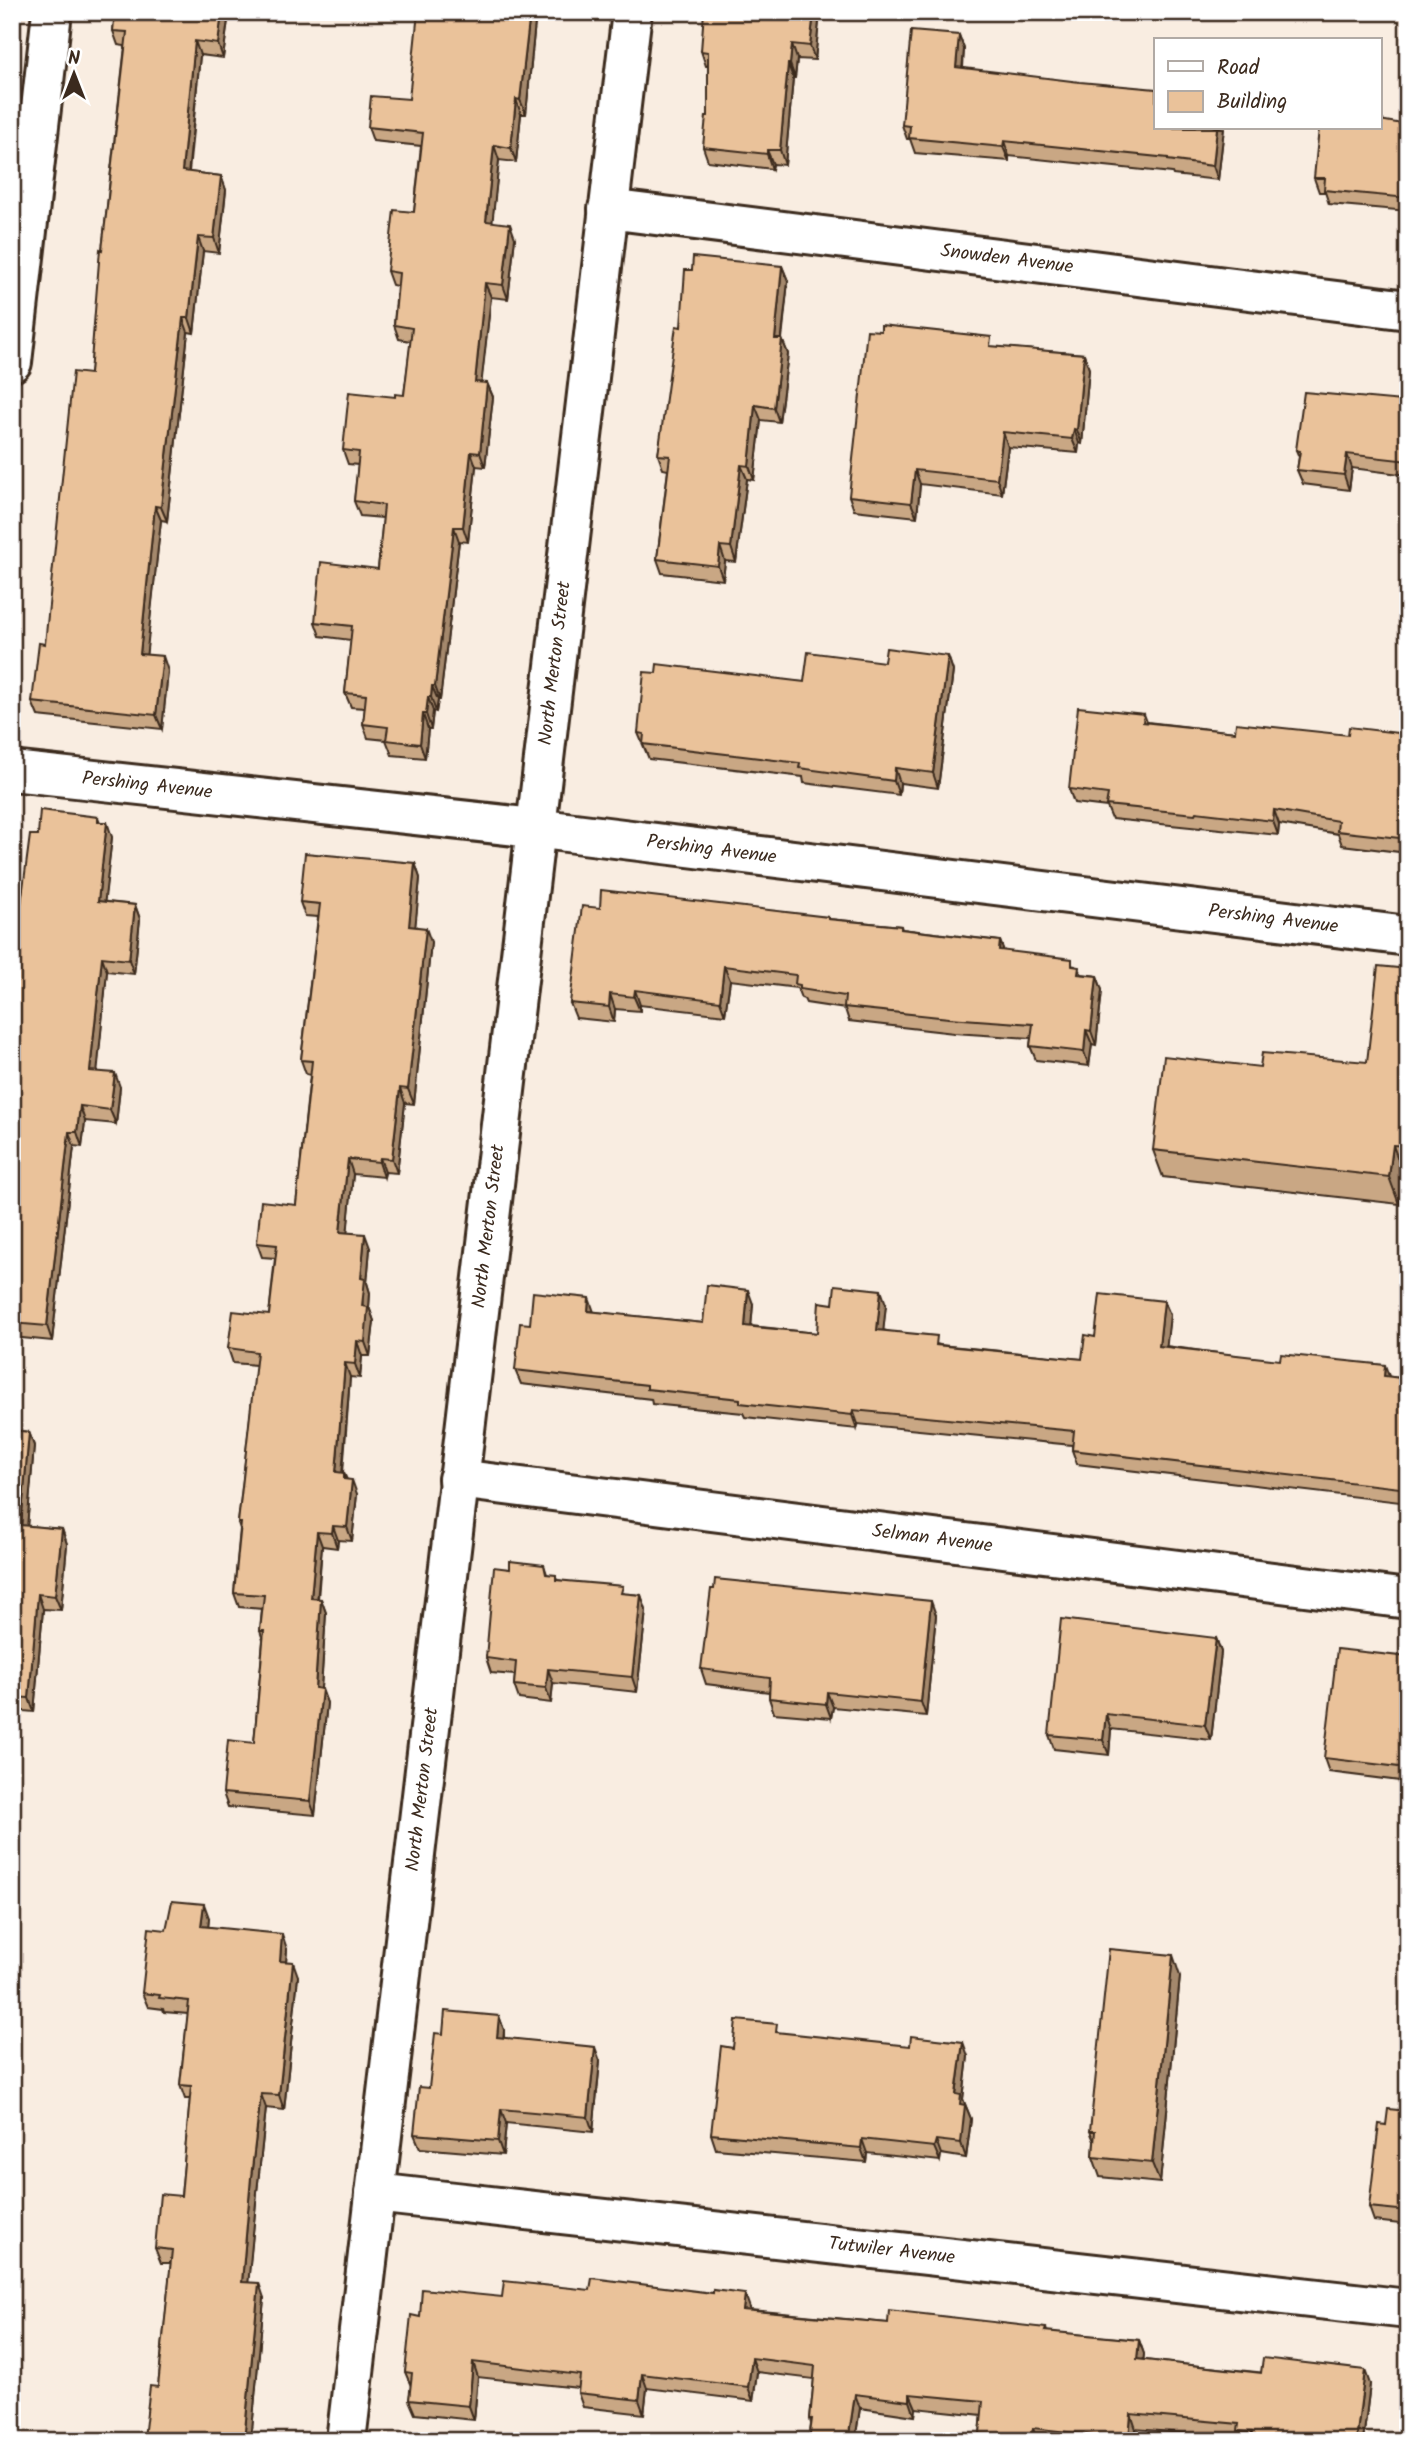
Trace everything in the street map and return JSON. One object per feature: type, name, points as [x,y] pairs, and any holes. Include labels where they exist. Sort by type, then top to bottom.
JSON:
[{"type":"street","points":[[12,362],[52,12]]},
{"type":"street","name":"North Merton Street","points":[[346,2441],[632,12]]},
{"type":"street","name":"Snowden Avenue","points":[[608,209],[1408,310]]},
{"type":"street","name":"Pershing Avenue","points":[[12,771],[534,828],[1408,936]]},
{"type":"street","name":"Selman Avenue","points":[[458,1479],[1408,1599]]},
{"type":"street","name":"Tutwiler Avenue","points":[[375,2193],[1408,2309]]},
{"type":"building","points":[[115,12],[222,12],[218,44],[195,41],[182,171],[221,176],[214,238],[198,237],[189,318],[183,318],[161,507],[155,506],[140,654],[163,656],[156,715],[32,702],[39,643],[45,644],[73,372],[90,374],[100,249],[102,250],[127,32],[113,31]]},
{"type":"building","points":[[418,12],[530,12],[520,100],[516,99],[511,148],[494,145],[486,221],[510,224],[503,285],[485,283],[475,382],[487,383],[480,453],[471,452],[463,527],[454,527],[435,686],[432,686],[431,697],[428,697],[426,714],[423,714],[420,744],[386,740],[388,727],[363,724],[366,695],[345,693],[352,626],[315,622],[321,562],[378,569],[384,505],[354,501],[359,452],[343,450],[349,392],[395,397],[395,394],[404,395],[412,328],[394,325],[399,273],[387,271],[394,210],[414,212],[423,133],[368,127],[371,96],[409,99]]},
{"type":"building","points":[[704,12],[814,12],[810,46],[792,44],[780,150],[767,150],[767,154],[703,147],[708,116],[708,52],[701,51]]},
{"type":"building","points":[[911,31],[959,35],[956,67],[1154,89],[1154,130],[1217,130],[1213,166],[1168,158],[1004,141],[1003,147],[909,138],[910,126],[902,125]]},
{"type":"building","points":[[1382,120],[1408,125],[1408,198],[1324,190],[1325,178],[1314,178],[1319,130],[1382,130]]},
{"type":"building","points":[[693,257],[782,266],[775,339],[782,339],[774,408],[755,405],[749,466],[741,465],[731,547],[720,546],[718,566],[657,559],[670,456],[658,455],[676,326],[681,327],[685,270],[692,270]]},
{"type":"building","points":[[881,325],[991,337],[990,346],[1084,354],[1077,430],[1074,429],[1072,439],[1003,432],[997,479],[915,470],[911,503],[849,496],[867,330],[881,331]]},
{"type":"building","points":[[1304,392],[1402,401],[1403,397],[1408,397],[1408,461],[1347,454],[1344,475],[1297,470],[1300,451],[1296,450]]},
{"type":"building","points":[[886,648],[948,656],[933,773],[895,768],[894,781],[799,768],[800,763],[643,744],[644,734],[638,733],[644,672],[656,673],[657,664],[804,682],[808,652],[884,662]]},
{"type":"building","points":[[1078,707],[1144,714],[1143,722],[1235,732],[1236,723],[1348,735],[1349,727],[1407,734],[1408,839],[1337,831],[1338,821],[1274,810],[1273,821],[1106,805],[1108,794],[1069,789]]},
{"type":"building","points":[[40,810],[98,817],[98,822],[107,822],[98,901],[135,905],[129,960],[102,957],[90,1071],[115,1073],[110,1110],[80,1106],[77,1132],[69,1132],[47,1326],[12,1323],[12,966],[30,835],[38,835]]},
{"type":"building","points":[[305,853],[415,863],[409,926],[426,928],[408,1089],[400,1088],[392,1159],[380,1158],[379,1162],[348,1159],[340,1232],[365,1234],[361,1278],[365,1279],[362,1306],[368,1307],[365,1342],[357,1341],[355,1364],[345,1363],[336,1472],[344,1473],[344,1479],[352,1480],[347,1527],[333,1526],[332,1533],[317,1532],[311,1598],[321,1599],[315,1688],[322,1689],[310,1801],[223,1793],[228,1740],[254,1743],[264,1631],[260,1631],[264,1595],[234,1593],[241,1523],[238,1523],[257,1352],[228,1348],[233,1311],[269,1315],[277,1245],[257,1243],[261,1201],[296,1205],[312,1061],[301,1060],[320,904],[300,902]]},
{"type":"building","points":[[601,890],[901,926],[901,929],[1000,941],[999,950],[1072,959],[1072,966],[1079,967],[1078,974],[1097,976],[1091,1031],[1086,1030],[1084,1052],[1030,1046],[1033,1024],[844,1007],[845,996],[800,989],[800,985],[795,984],[796,975],[724,966],[720,1001],[635,990],[634,997],[610,994],[609,1007],[570,1003],[582,906],[600,908]]},
{"type":"building","points":[[1378,966],[1408,969],[1408,1146],[1393,1145],[1389,1177],[1153,1150],[1164,1056],[1260,1067],[1262,1053],[1367,1062]]},
{"type":"building","points":[[707,1285],[748,1290],[745,1326],[817,1333],[819,1302],[833,1304],[835,1285],[881,1290],[877,1330],[937,1336],[936,1345],[1082,1359],[1085,1335],[1095,1337],[1100,1294],[1164,1301],[1159,1346],[1280,1360],[1281,1354],[1385,1365],[1384,1376],[1408,1379],[1408,1489],[1072,1450],[1074,1431],[853,1410],[852,1415],[740,1403],[740,1399],[647,1389],[647,1385],[515,1370],[520,1323],[530,1324],[533,1292],[589,1298],[588,1311],[703,1323]]},
{"type":"building","points":[[12,1430],[29,1432],[21,1525],[62,1529],[55,1596],[38,1594],[29,1698],[12,1697]]},
{"type":"building","points":[[510,1561],[544,1565],[546,1574],[556,1575],[556,1580],[623,1586],[621,1593],[641,1595],[632,1677],[548,1669],[546,1688],[514,1685],[516,1662],[486,1658],[494,1567],[510,1569]]},
{"type":"building","points":[[715,1579],[931,1601],[921,1702],[827,1692],[826,1704],[769,1698],[770,1678],[701,1669],[711,1589],[714,1589]]},
{"type":"building","points":[[1061,1619],[1216,1638],[1205,1725],[1106,1714],[1103,1740],[1049,1735]]},
{"type":"building","points":[[1337,1649],[1408,1657],[1408,1768],[1324,1758]]},
{"type":"building","points":[[172,1901],[204,1904],[201,1926],[282,1934],[280,1961],[293,1962],[279,2095],[261,2094],[251,2177],[242,2282],[259,2283],[244,2441],[157,2441],[144,2438],[150,2386],[158,2387],[172,2250],[155,2248],[160,2194],[181,2196],[191,2086],[180,2085],[189,2001],[142,1993],[149,1928],[166,1930]]},
{"type":"building","points":[[1109,1949],[1173,1955],[1152,2163],[1093,2157],[1095,2131],[1090,2131]]},
{"type":"building","points":[[445,2011],[499,2016],[497,2037],[595,2047],[588,2117],[501,2109],[498,2141],[414,2134],[419,2087],[429,2088],[435,2033],[443,2034]]},
{"type":"building","points":[[736,2020],[777,2024],[776,2032],[910,2046],[911,2036],[963,2042],[956,2094],[961,2095],[960,2104],[965,2105],[961,2143],[936,2140],[934,2147],[862,2139],[861,2148],[711,2134],[721,2046],[733,2048]]},
{"type":"building","points":[[1388,2109],[1408,2111],[1408,2211],[1369,2207],[1379,2124],[1386,2125]]},
{"type":"building","points":[[592,2278],[713,2293],[713,2290],[745,2294],[743,2310],[888,2323],[889,2310],[1046,2328],[1045,2331],[1139,2340],[1137,2359],[1261,2373],[1263,2358],[1365,2370],[1356,2441],[1251,2441],[1252,2432],[1238,2431],[1239,2424],[1131,2414],[1129,2439],[1033,2428],[1031,2441],[999,2441],[1000,2436],[980,2434],[983,2401],[910,2394],[910,2401],[855,2394],[848,2441],[809,2441],[815,2366],[752,2358],[748,2387],[642,2374],[639,2400],[578,2393],[580,2375],[473,2362],[469,2406],[409,2400],[412,2373],[405,2372],[411,2315],[420,2317],[422,2289],[502,2297],[504,2281],[590,2290]]}]
